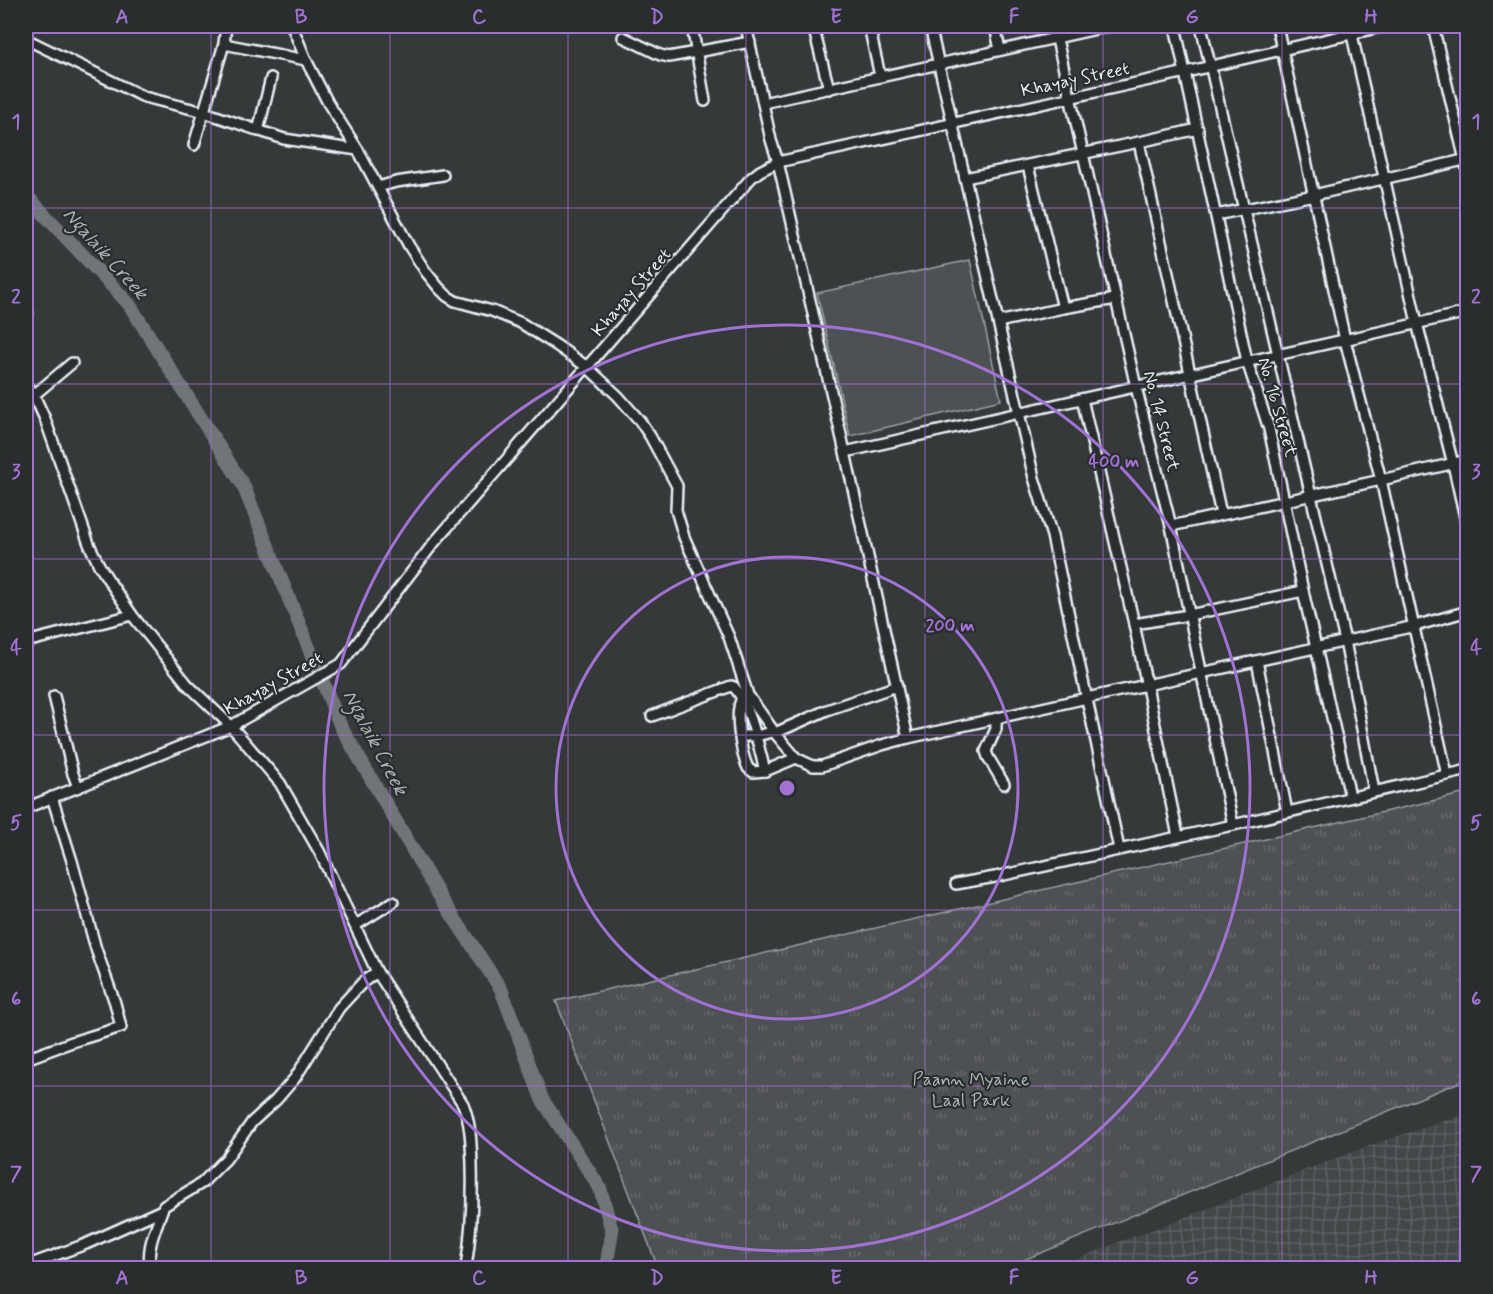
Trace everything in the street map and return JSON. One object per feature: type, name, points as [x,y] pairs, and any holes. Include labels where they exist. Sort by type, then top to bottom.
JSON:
[{"type":"street","points":[[194,145],[225,45],[226,26]]},
{"type":"street","points":[[292,26],[328,103],[358,150],[426,272],[447,296],[521,323],[587,367],[618,396],[650,436],[677,486],[676,510],[684,537],[729,637],[765,771]]},
{"type":"street","points":[[692,26],[705,101]]},
{"type":"street","points":[[746,26],[845,452],[908,738]]},
{"type":"street","points":[[813,26],[829,89]]},
{"type":"street","points":[[869,26],[880,76]]},
{"type":"street","points":[[930,26],[1034,478],[1052,536],[1119,849]]},
{"type":"street","points":[[995,26],[1000,50]]},
{"type":"street","name":"No. 14 Street","points":[[1054,26],[1136,387],[1171,526],[1233,825]]},
{"type":"street","points":[[763,103],[1110,26]]},
{"type":"street","name":"No. 16 Street","points":[[1175,26],[1247,361],[1269,429],[1350,796]]},
{"type":"street","points":[[1201,26],[1277,355],[1312,495],[1345,641],[1374,791]]},
{"type":"street","points":[[1277,26],[1345,340],[1381,480],[1447,775]]},
{"type":"street","name":"Khayay Street","points":[[26,808],[231,726],[341,664],[433,544],[751,178],[760,171],[777,162],[1186,72],[1351,30],[1385,26]]},
{"type":"street","points":[[1433,26],[1466,159],[1467,173]]},
{"type":"street","points":[[1351,30],[1467,531]]},
{"type":"street","points":[[623,38],[669,57],[750,42]]},
{"type":"street","points":[[26,39],[144,97],[204,112],[284,139],[358,150]]},
{"type":"street","points":[[225,45],[306,60]]},
{"type":"street","points":[[258,131],[271,78]]},
{"type":"street","points":[[965,178],[1198,129]]},
{"type":"street","points":[[1139,142],[1221,514]]},
{"type":"street","points":[[1216,215],[1314,195],[1466,159]]},
{"type":"street","points":[[1028,166],[1063,308]]},
{"type":"street","points":[[378,187],[396,182],[444,176]]},
{"type":"street","points":[[998,322],[1116,299]]},
{"type":"street","points":[[845,452],[1467,312]]},
{"type":"street","points":[[72,363],[28,389],[45,419],[89,544],[105,574],[132,615],[188,685],[231,726],[280,783],[320,851],[377,972],[458,1094],[468,1115],[471,1131],[473,1188],[470,1246],[466,1269]]},
{"type":"street","points":[[1082,399],[1134,624],[1178,836]]},
{"type":"street","points":[[1171,526],[1467,460]]},
{"type":"street","points":[[1134,624],[1303,591]]},
{"type":"street","points":[[652,716],[731,686],[745,696],[796,758],[813,766],[822,766],[908,738],[1414,626],[1467,611]]},
{"type":"street","points":[[26,642],[132,615]]},
{"type":"street","points":[[1257,661],[1287,812]]},
{"type":"street","points":[[741,736],[775,733],[827,710],[897,686]]},
{"type":"street","points":[[54,696],[78,786]]},
{"type":"street","points":[[745,696],[738,706],[738,718],[748,768],[753,772],[765,771],[796,758]]},
{"type":"street","points":[[996,719],[996,729],[986,751],[1004,784]]},
{"type":"street","points":[[956,884],[1233,825],[1467,770]]},
{"type":"street","points":[[26,1059],[72,1041],[121,1027],[52,797]]},
{"type":"street","points":[[356,925],[393,902]]},
{"type":"street","points":[[152,1269],[149,1257],[162,1210],[168,1203],[202,1183],[226,1158],[252,1122],[295,1078],[339,1008],[363,982],[377,972]]},
{"type":"street","points":[[26,1260],[34,1263],[86,1244],[162,1210]]},
{"type":"shaded area","points":[[1467,1114],[1467,1268],[1056,1268],[1128,1238],[1382,1141]]},
{"type":"green space","points":[[970,260],[1001,400],[850,436],[817,293]]},
{"type":"green space","name":"Paann Myaine Laal Park","points":[[1467,793],[1467,1079],[1004,1268],[658,1268],[556,1001]]},
{"type":"waterway","name":"Ngalaik Creek","points":[[26,195],[129,304],[243,485],[341,727],[439,895],[501,989],[542,1099],[600,1188],[612,1231],[606,1268]]}]
